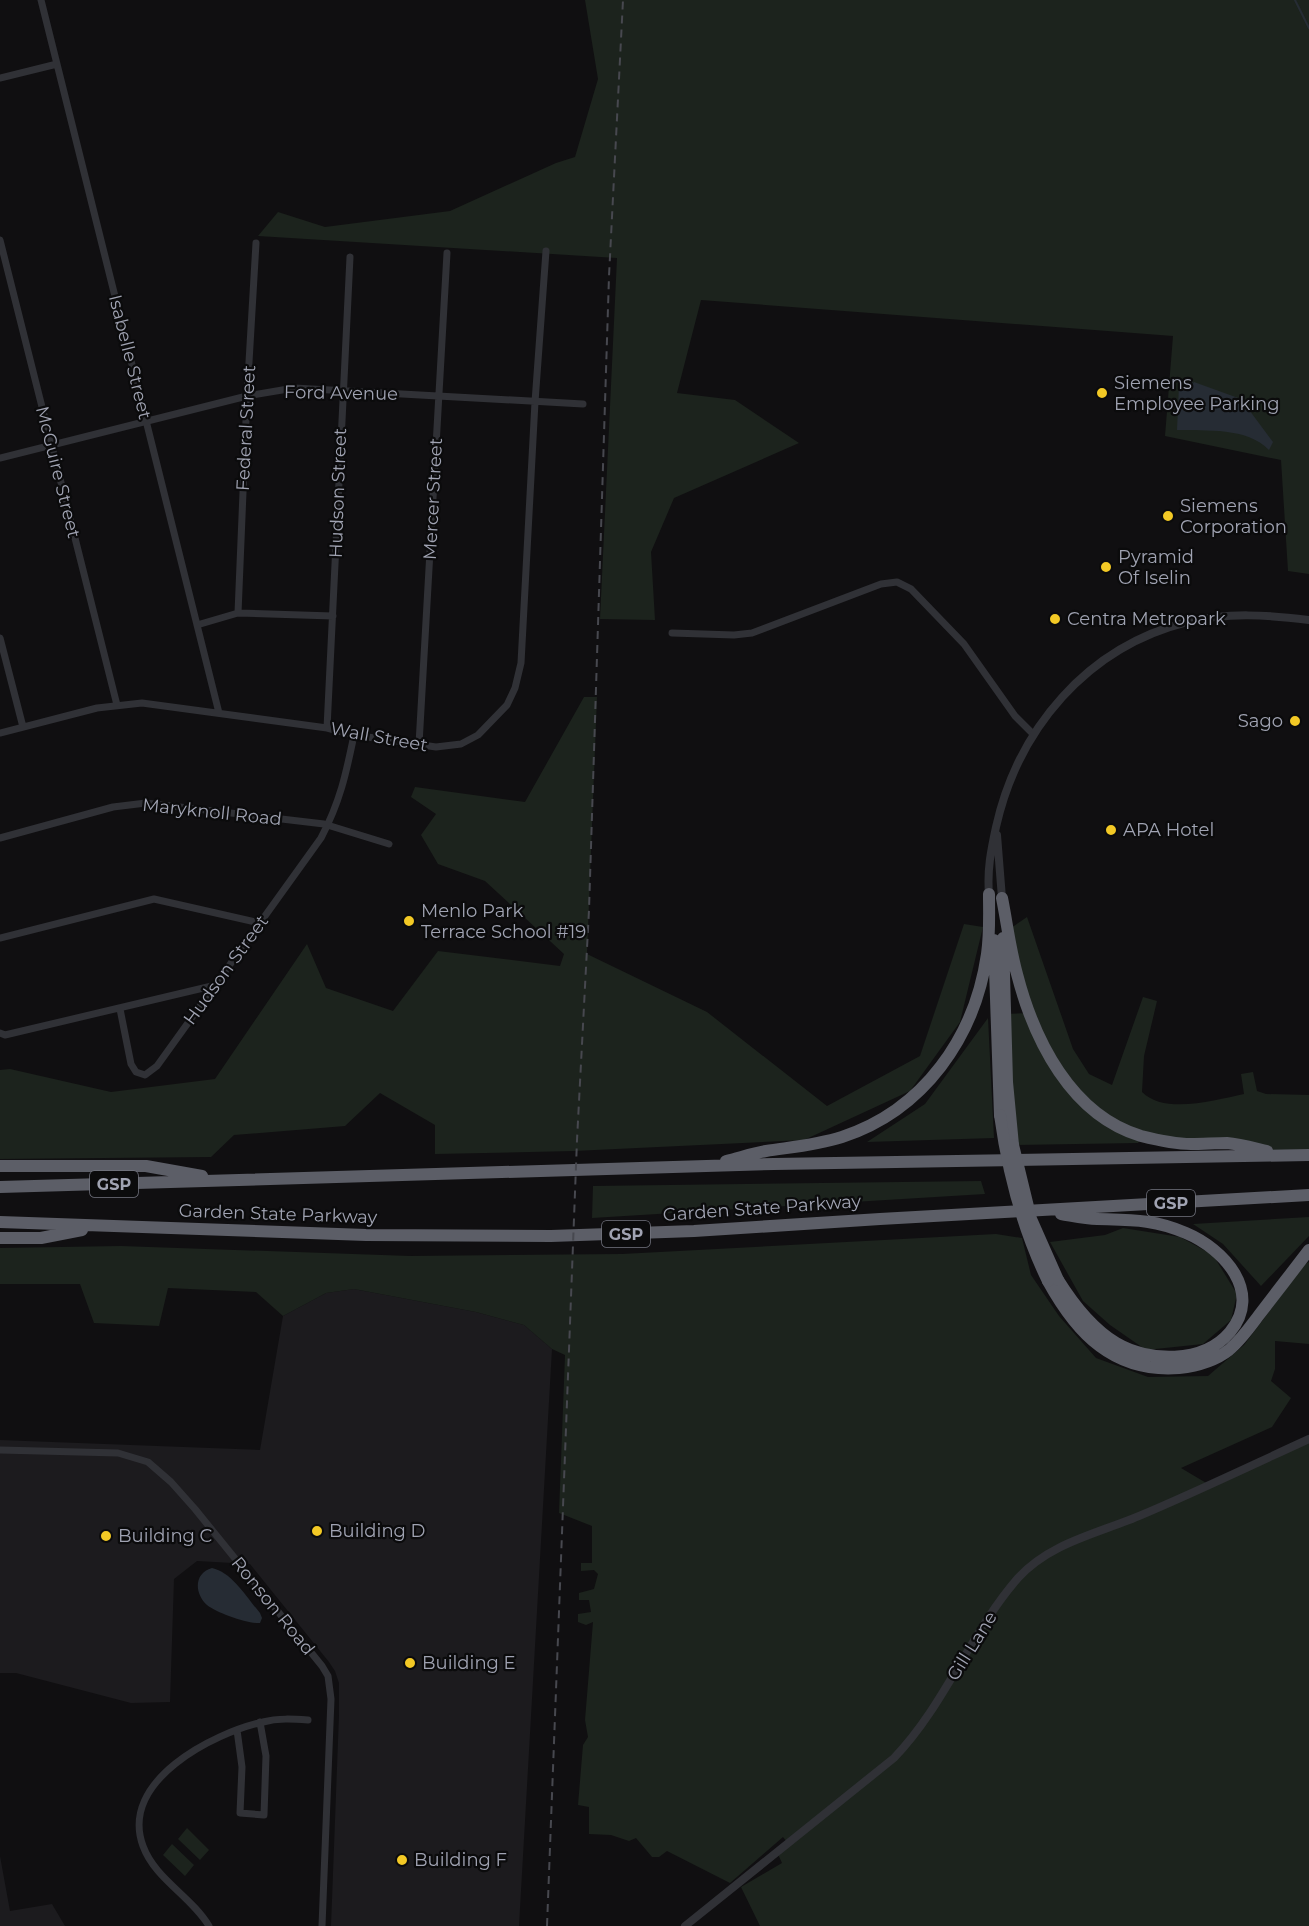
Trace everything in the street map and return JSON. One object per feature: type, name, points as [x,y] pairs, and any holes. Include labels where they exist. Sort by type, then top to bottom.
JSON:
[{"type":"highway","points":[[989,894],[994,928],[1004,1115],[1028,1207],[1060,1302],[1076,1325],[1107,1352],[1140,1366],[1162,1369],[1184,1368],[1214,1359],[1234,1346],[1309,1250]]},
{"type":"highway","points":[[707,1166],[764,1151],[813,1144],[853,1133],[891,1114],[926,1085],[956,1045],[973,1006],[987,951],[989,894]]},
{"type":"highway","points":[[1002,898],[1004,1115]]},
{"type":"highway","points":[[1002,898],[1014,963],[1030,1013],[1059,1070],[1089,1108],[1119,1127],[1150,1138],[1191,1144],[1227,1143],[1294,1155]]},
{"type":"highway","name":"Garden State Parkway","points":[[0,1187],[707,1166],[1309,1155]]},
{"type":"highway","points":[[0,1166],[146,1166],[227,1180]]},
{"type":"highway","name":"Garden State Parkway","points":[[0,1222],[412,1236],[561,1236],[717,1230],[1309,1195]]},
{"type":"highway","points":[[1034,1210],[1096,1219],[1143,1220],[1187,1233],[1215,1250],[1231,1267],[1240,1286],[1241,1307],[1234,1327],[1212,1346],[1183,1355],[1151,1355],[1127,1348],[1103,1334],[1053,1280]]},
{"type":"highway","points":[[0,1238],[41,1238],[107,1226]]},
{"type":"street","name":"Isabelle Street","points":[[41,0],[219,713]]},
{"type":"street","points":[[0,78],[57,64]]},
{"type":"street","name":"McGuire Street","points":[[0,240],[117,705]]},
{"type":"street","name":"Federal Street","points":[[238,613],[256,243]]},
{"type":"street","name":"Wall Street","points":[[0,733],[117,705],[156,704],[327,728],[354,735],[436,747],[460,744],[478,735],[507,705],[515,688],[521,663],[535,402],[546,251]]},
{"type":"street","name":"Mercer Street","points":[[419,744],[447,253]]},
{"type":"street","name":"Hudson Street","points":[[327,728],[350,257]]},
{"type":"street","name":"Ford Avenue","points":[[0,459],[247,396],[294,388],[583,404]]},
{"type":"street","points":[[672,633],[734,635],[752,633],[881,584],[901,583],[911,589],[964,644],[1015,716],[1033,734]]},
{"type":"street","points":[[197,626],[238,613],[333,616]]},
{"type":"street","points":[[989,894],[988,866],[1008,786],[1033,734],[1061,697],[1082,678],[1119,652],[1163,629],[1194,620],[1235,615],[1262,615],[1309,620]]},
{"type":"street","points":[[0,638],[22,727]]},
{"type":"street","name":"Hudson Street","points":[[120,1009],[131,1064],[136,1072],[145,1075],[157,1066],[321,838],[344,785],[354,735]]},
{"type":"street","name":"Maryknoll Road","points":[[0,838],[113,807],[146,802],[328,826],[389,844]]},
{"type":"street","points":[[996,828],[1002,898]]},
{"type":"street","points":[[0,938],[154,899],[260,923]]},
{"type":"street","points":[[0,1033],[5,1035],[216,985]]},
{"type":"street","name":"Gill Lane","points":[[685,1926],[894,1758],[921,1727],[996,1608],[1030,1566],[1058,1547],[1140,1516],[1309,1439]]},
{"type":"street","name":"Ronson Road","points":[[0,1450],[118,1453],[132,1456],[153,1466],[195,1509],[322,1666],[328,1676],[332,1699],[322,1926]]},
{"type":"street","points":[[209,1926],[196,1908],[161,1875],[150,1860],[140,1838],[140,1815],[150,1790],[171,1768],[204,1745],[237,1730],[278,1719],[308,1720]]},
{"type":"street","points":[[237,1730],[242,1767],[240,1813],[264,1815],[266,1756],[260,1722]]},
{"type":"shaded area","points":[[585,0],[1309,0],[1309,574],[1288,571],[1281,460],[1165,436],[1173,336],[701,300],[677,393],[735,400],[799,443],[674,498],[651,552],[655,620],[600,619],[617,258],[258,236],[278,212],[325,227],[450,211],[556,163],[575,157],[598,79]]},
{"type":"shaded area","points":[[1188,377],[1193,381],[1192,385],[1194,382],[1241,399],[1273,442],[1269,450],[1249,437],[1238,434],[1177,430],[1179,385],[1183,385]]},
{"type":"shaded area","points":[[584,697],[597,697],[587,954],[707,1012],[827,1106],[920,1056],[964,924],[983,927],[960,1022],[910,1091],[804,1140],[574,1151],[435,1154],[435,1125],[380,1093],[345,1126],[234,1135],[211,1157],[0,1159],[0,1070],[10,1069],[111,1092],[215,1079],[307,944],[326,988],[393,1011],[438,951],[560,966],[564,954],[485,881],[438,864],[421,835],[436,814],[411,797],[415,787],[525,802]]},
{"type":"shaded area","points":[[1027,917],[1073,1049],[1089,1074],[1112,1085],[1143,997],[1157,1001],[1144,1056],[1142,1092],[1164,1103],[1205,1102],[1244,1094],[1241,1074],[1253,1072],[1257,1091],[1266,1094],[1309,1095],[1309,1155],[1142,1136],[1138,1143],[1013,1145],[1005,1014],[1030,1013],[1008,930]]},
{"type":"shaded area","points":[[988,1018],[994,1138],[867,1142],[925,1104]]},
{"type":"shaded area","points":[[981,1181],[985,1194],[592,1218],[593,1186]]},
{"type":"shaded area","points":[[1309,1217],[1309,1236],[1261,1286],[1223,1244],[1193,1224]]},
{"type":"shaded area","points":[[1123,1228],[1180,1237],[1213,1255],[1237,1294],[1231,1320],[1203,1344],[1146,1350],[1110,1325],[1083,1301],[1050,1242],[1105,1235]]},
{"type":"shaded area","points":[[996,1234],[1022,1238],[1031,1275],[1059,1316],[1096,1358],[1148,1377],[1208,1376],[1244,1345],[1305,1264],[1309,1262],[1309,1344],[1275,1341],[1275,1369],[1271,1381],[1291,1398],[1272,1427],[1181,1468],[1208,1484],[1309,1439],[1309,1926],[760,1926],[741,1887],[782,1863],[777,1852],[787,1842],[783,1837],[730,1883],[667,1851],[659,1857],[652,1857],[636,1838],[629,1841],[611,1835],[589,1834],[589,1807],[578,1805],[583,1745],[588,1737],[585,1720],[593,1622],[586,1625],[578,1622],[578,1614],[591,1612],[589,1600],[579,1600],[579,1593],[594,1589],[598,1574],[594,1570],[581,1571],[581,1563],[592,1563],[592,1526],[559,1513],[565,1355],[552,1349],[524,1325],[476,1312],[354,1289],[326,1293],[283,1316],[256,1292],[168,1288],[159,1326],[94,1323],[80,1284],[0,1284],[0,1248],[121,1246],[410,1256],[622,1254]]},
{"type":"shaded area","points":[[354,1289],[476,1312],[524,1325],[552,1349],[519,1926],[331,1926],[339,1683],[329,1662],[250,1564],[197,1561],[174,1579],[170,1702],[131,1703],[16,1673],[0,1673],[0,1440],[260,1450],[283,1316],[326,1293]]},
{"type":"shaded area","points":[[212,1568],[219,1570],[239,1586],[260,1613],[262,1618],[260,1623],[248,1622],[207,1605],[200,1595],[198,1584],[202,1574]]},
{"type":"shaded area","points":[[187,1828],[209,1850],[200,1860],[178,1839]]},
{"type":"shaded area","points":[[172,1844],[194,1865],[185,1876],[163,1855]]},
{"type":"shaded area","points":[[0,1856],[10,1911],[52,1904],[65,1926],[0,1926]]},
{"type":"waterway","points":[[1295,0],[1309,28]]},
{"type":"railway","points":[[547,1926],[577,1140],[589,910],[609,276],[623,0]]},
{"type":"place","name":"Siemens Employee Parking","points":[[1102,393]]},
{"type":"place","name":"Siemens Corporation","points":[[1168,516]]},
{"type":"place","name":"Pyramid Of Iselin","points":[[1106,567]]},
{"type":"place","name":"Centra Metropark","points":[[1055,619]]},
{"type":"place","name":"Sago","points":[[1295,721]]},
{"type":"place","name":"APA Hotel","points":[[1111,830]]},
{"type":"place","name":"Menlo Park Terrace School #19","points":[[409,921]]},
{"type":"place","name":"Building D","points":[[317,1531]]},
{"type":"place","name":"Building C","points":[[106,1536]]},
{"type":"place","name":"Building E","points":[[410,1663]]},
{"type":"place","name":"Building F","points":[[402,1860]]}]
